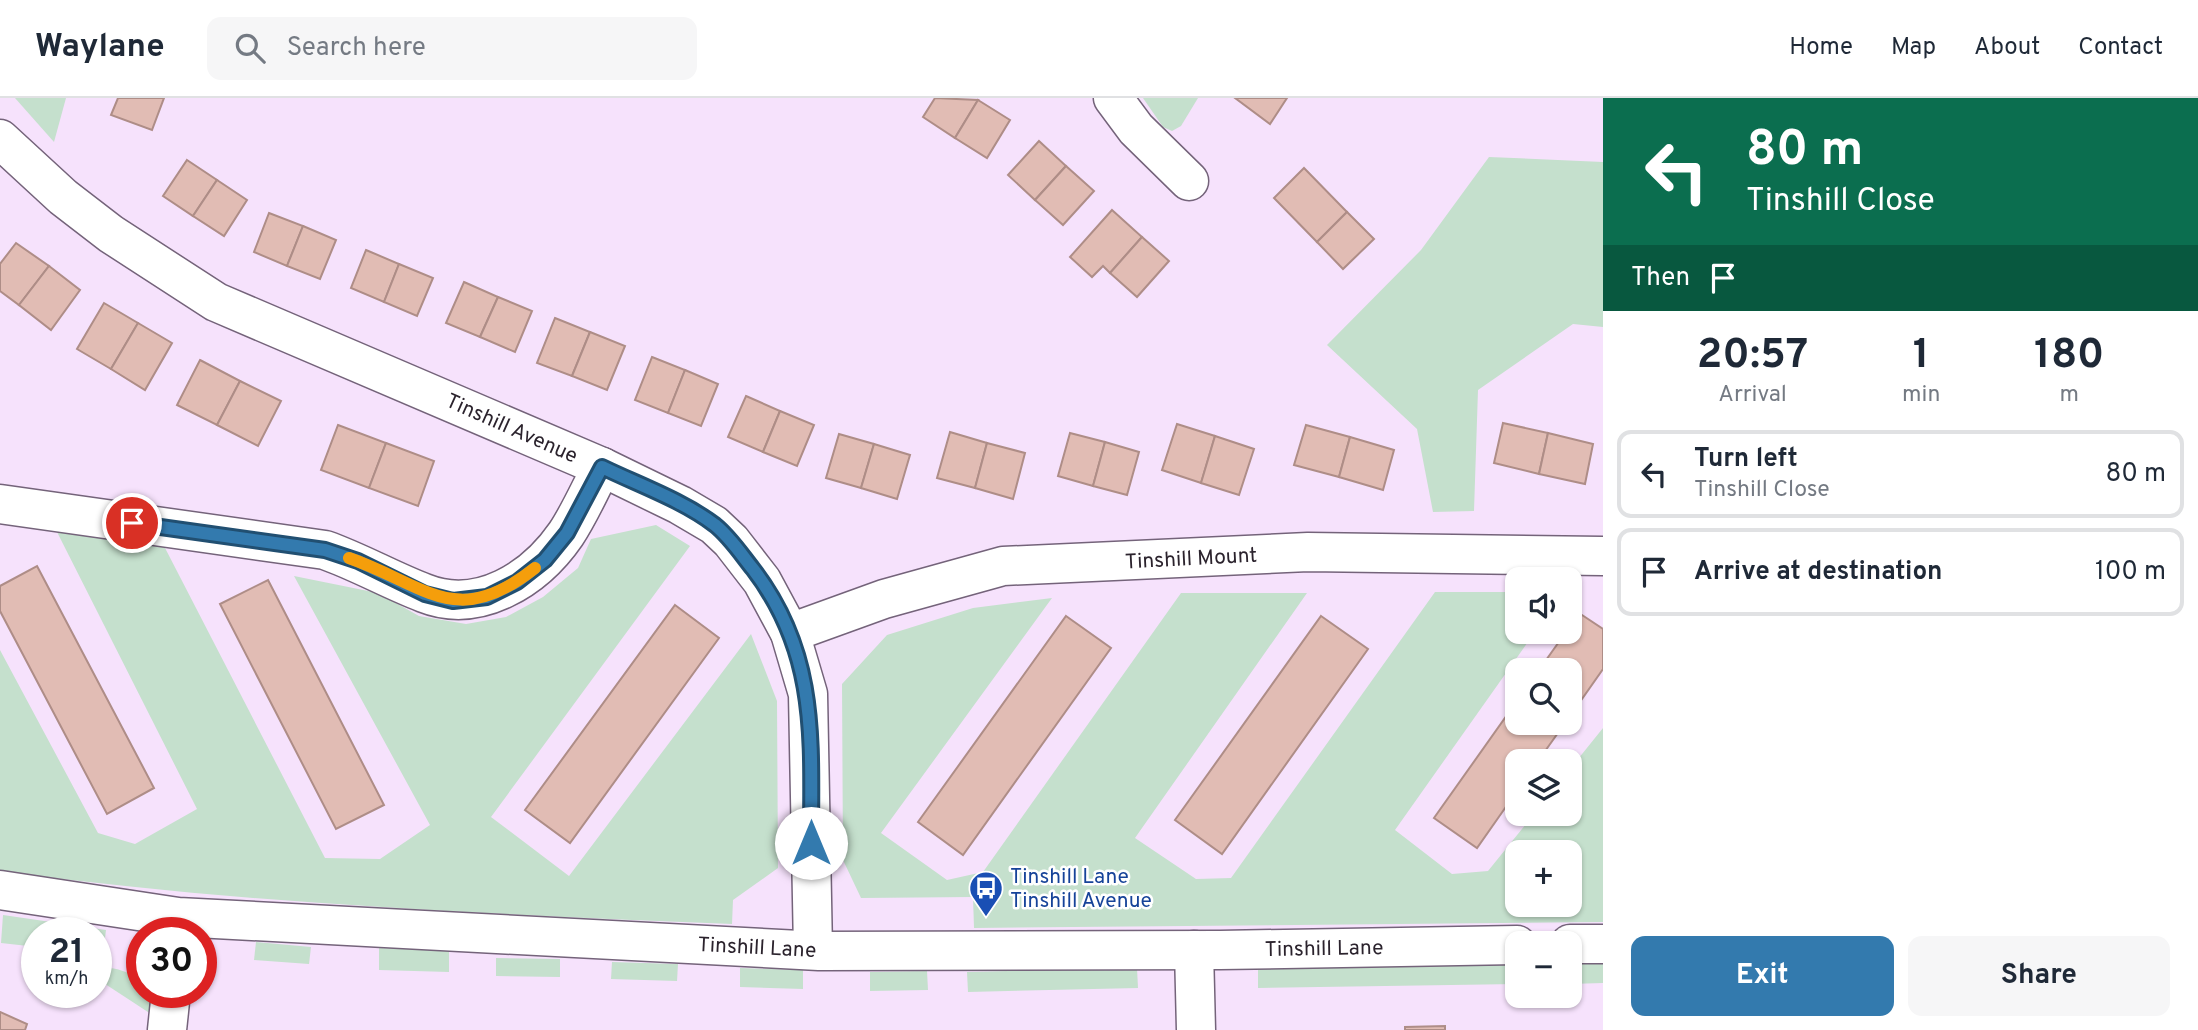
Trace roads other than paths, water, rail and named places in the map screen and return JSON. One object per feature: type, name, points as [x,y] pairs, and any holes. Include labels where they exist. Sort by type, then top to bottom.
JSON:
[{"type":"street","points":[[1113,98],[1136,129],[1189,181]]},
{"type":"street","name":"Tinshill Avenue","points":[[0,139],[62,197],[111,234],[216,302],[602,467],[714,525],[732,541],[762,581],[790,633],[810,713],[813,950]]},
{"type":"street","points":[[0,504],[325,550],[358,561],[425,594],[453,601],[487,597],[517,582],[545,560],[567,533],[602,467]]},
{"type":"street","name":"Tinshill Mount","points":[[790,633],[884,599],[1003,566],[1308,552],[1603,556]]},
{"type":"street","name":"Tinshill Lane","points":[[0,890],[137,917]]},
{"type":"street","name":"Tinshill Lane","points":[[217,927],[813,950],[1194,950],[1505,945]]},
{"type":"street","points":[[1582,944],[1603,943]]},
{"type":"street","points":[[1194,950],[1196,1030]]},
{"type":"street","points":[[167,1030],[169,1008]]},
{"type":"place","name":"Tinshill Lane Tinshill Avenue","points":[[986,918]]}]
